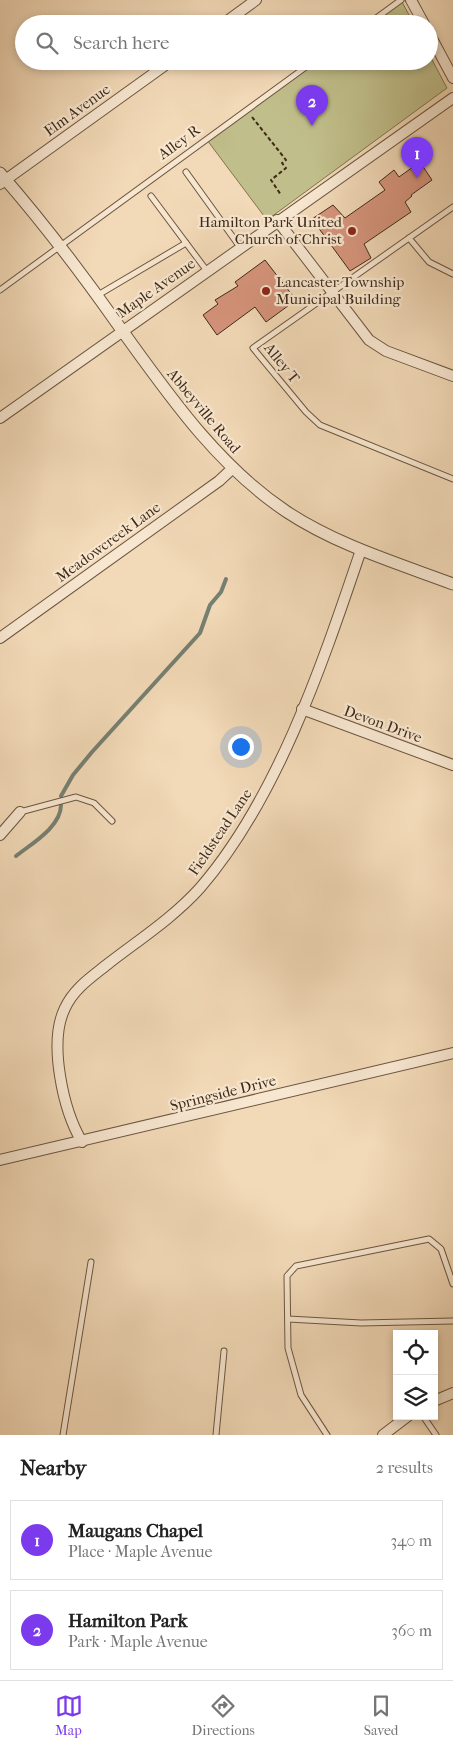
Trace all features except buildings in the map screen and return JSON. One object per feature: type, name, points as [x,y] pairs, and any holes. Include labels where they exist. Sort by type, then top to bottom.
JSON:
[{"type":"street","points":[[235,15],[256,0]]},
{"type":"street","points":[[412,0],[420,15]]},
{"type":"street","points":[[438,50],[453,78]]},
{"type":"street","name":"Elm Avenue","points":[[2,179],[158,70]]},
{"type":"street","name":"Maple Avenue","points":[[0,418],[277,220],[453,98]]},
{"type":"street","name":"Abbeyville Road","points":[[2,179],[61,247],[177,405],[233,468],[261,494],[288,513],[361,550],[453,584]]},
{"type":"street","points":[[277,220],[369,340],[386,351],[453,376]]},
{"type":"street","name":"Meadowcreek Lane","points":[[0,638],[233,468]]},
{"type":"street","name":"Fieldstead Lane","points":[[82,1142],[72,1120],[56,1056],[56,1034],[65,1007],[82,984],[183,906],[215,871],[263,798],[302,710],[361,550]]},
{"type":"street","name":"Devon Drive","points":[[302,710],[453,765]]},
{"type":"street","points":[[0,835],[20,812]]},
{"type":"street","name":"Springside Drive","points":[[0,1160],[453,1053]]},
{"type":"street","points":[[438,1399],[453,1393]]},
{"type":"street","points":[[383,1435],[403,1420]]},
{"type":"lane","points":[[380,15],[401,0]]},
{"type":"lane","name":"Alley R","points":[[0,290],[302,70]]},
{"type":"lane","points":[[186,172],[240,247]]},
{"type":"lane","points":[[151,196],[207,271]]},
{"type":"lane","name":"Alley T","points":[[453,206],[253,348],[306,412],[320,425],[453,479]]},
{"type":"lane","points":[[409,238],[429,262],[453,274]]},
{"type":"lane","points":[[98,296],[186,243]]},
{"type":"lane","points":[[20,812],[76,797],[94,803],[112,821]]},
{"type":"lane","points":[[327,1435],[301,1395],[288,1348],[287,1276],[296,1266],[429,1239],[440,1249],[453,1284]]},
{"type":"lane","points":[[63,1435],[91,1262]]},
{"type":"lane","points":[[288,1319],[361,1323],[453,1321]]},
{"type":"lane","points":[[216,1435],[224,1351]]},
{"type":"lane","points":[[426,1420],[436,1435]]},
{"type":"path","points":[[248,111],[286,160],[282,163],[286,168],[270,180],[281,195]]},
{"type":"shaded area","points":[[402,2],[409,15],[384,15]]},
{"type":"shaded area","points":[[306,70],[437,70],[447,88],[267,220],[207,140]]},
{"type":"waterway","points":[[61,796],[73,775],[92,752],[200,633],[210,605],[221,592],[226,579]]},
{"type":"waterway","points":[[16,856],[51,828],[60,813],[61,805]]},
{"type":"place","name":"Hamilton Park","points":[[312,126]]},
{"type":"place","name":"Maugans Chapel","points":[[417,178]]},
{"type":"place","name":"Hamilton Park United Church of Christ","points":[[352,231]]},
{"type":"place","name":"Lancaster Township Municipal Building","points":[[266,291]]}]
